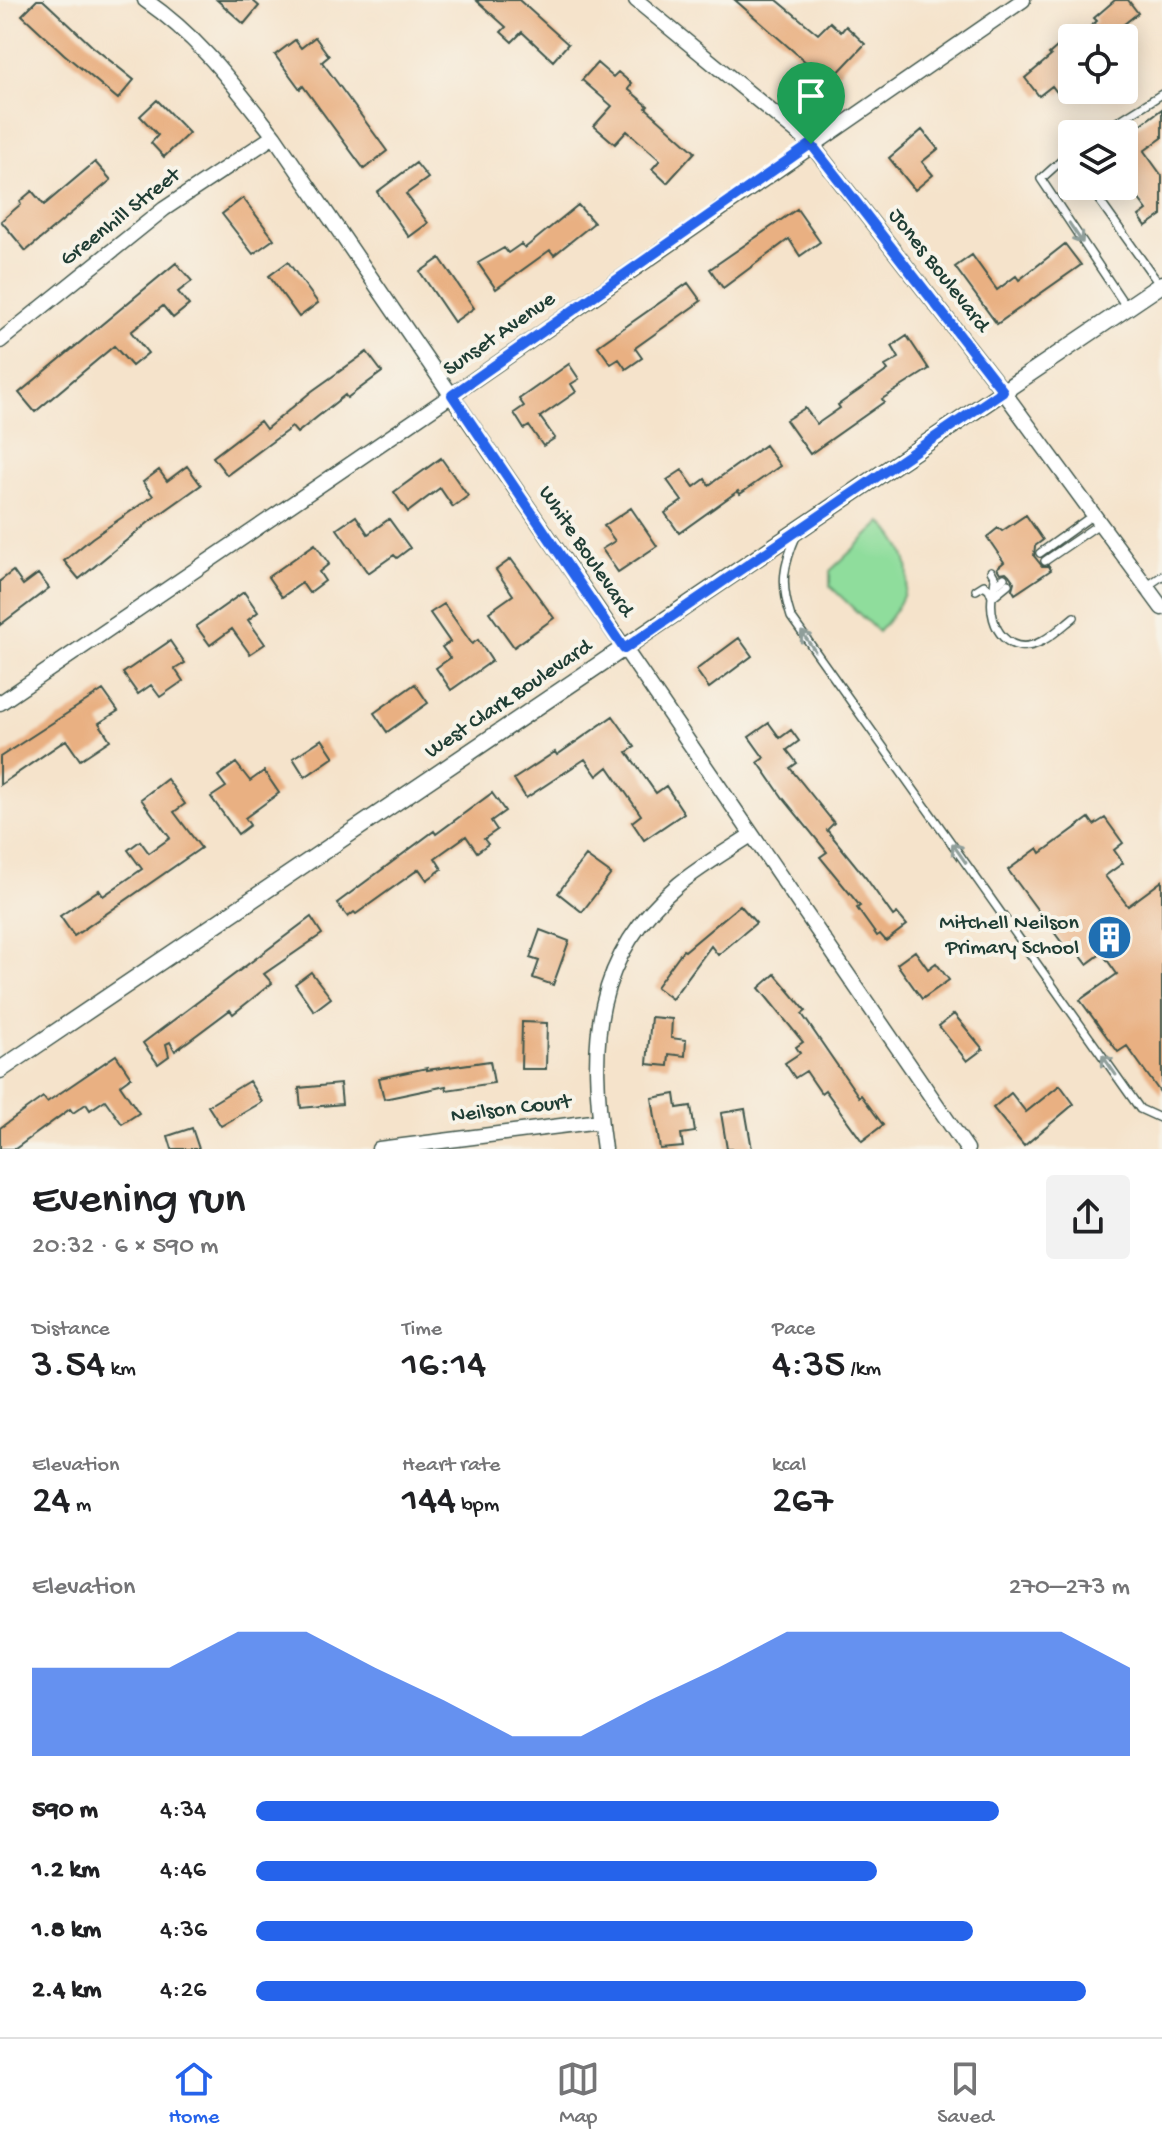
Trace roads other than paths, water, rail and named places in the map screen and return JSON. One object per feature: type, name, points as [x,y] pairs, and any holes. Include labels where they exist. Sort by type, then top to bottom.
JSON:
[{"type":"street","name":"White Boulevard","points":[[145,0],[176,22],[212,58],[274,136],[967,1149]]},
{"type":"street","name":"Jones Boulevard","points":[[636,0],[811,144],[1003,391],[1162,608]]},
{"type":"street","name":"Sunset Avenue","points":[[0,703],[1023,0]]},
{"type":"street","name":"Greenhill Street","points":[[0,341],[164,209],[274,136]]},
{"type":"street","name":"West Clark Boulevard","points":[[0,1070],[1161,285]]},
{"type":"street","points":[[604,1149],[600,1121],[600,1026],[606,986],[624,946],[645,917],[680,883],[751,835]]},
{"type":"street","name":"Neilson Court","points":[[379,1149],[600,1121]]},
{"type":"lane","points":[[1120,120],[1162,94]]},
{"type":"lane","points":[[1058,166],[1041,179],[1127,308]]},
{"type":"lane","points":[[1099,200],[1161,285]]},
{"type":"lane","points":[[1040,553],[1097,519]]},
{"type":"lane","points":[[1045,561],[1097,519]]},
{"type":"lane","points":[[799,530],[785,561],[783,594],[791,617],[1140,1109],[1162,1119]]},
{"type":"lane","points":[[991,571],[995,578],[990,611],[993,624],[1011,642],[1022,645],[1043,641],[1074,617]]},
{"type":"lane","points":[[1146,587],[1162,576]]},
{"type":"lane","points":[[992,597],[1006,581],[994,586]]},
{"type":"lane","points":[[976,590],[984,585],[992,597]]},
{"type":"place","name":"Mitchell Neilson Primary School","points":[[1110,937]]}]
